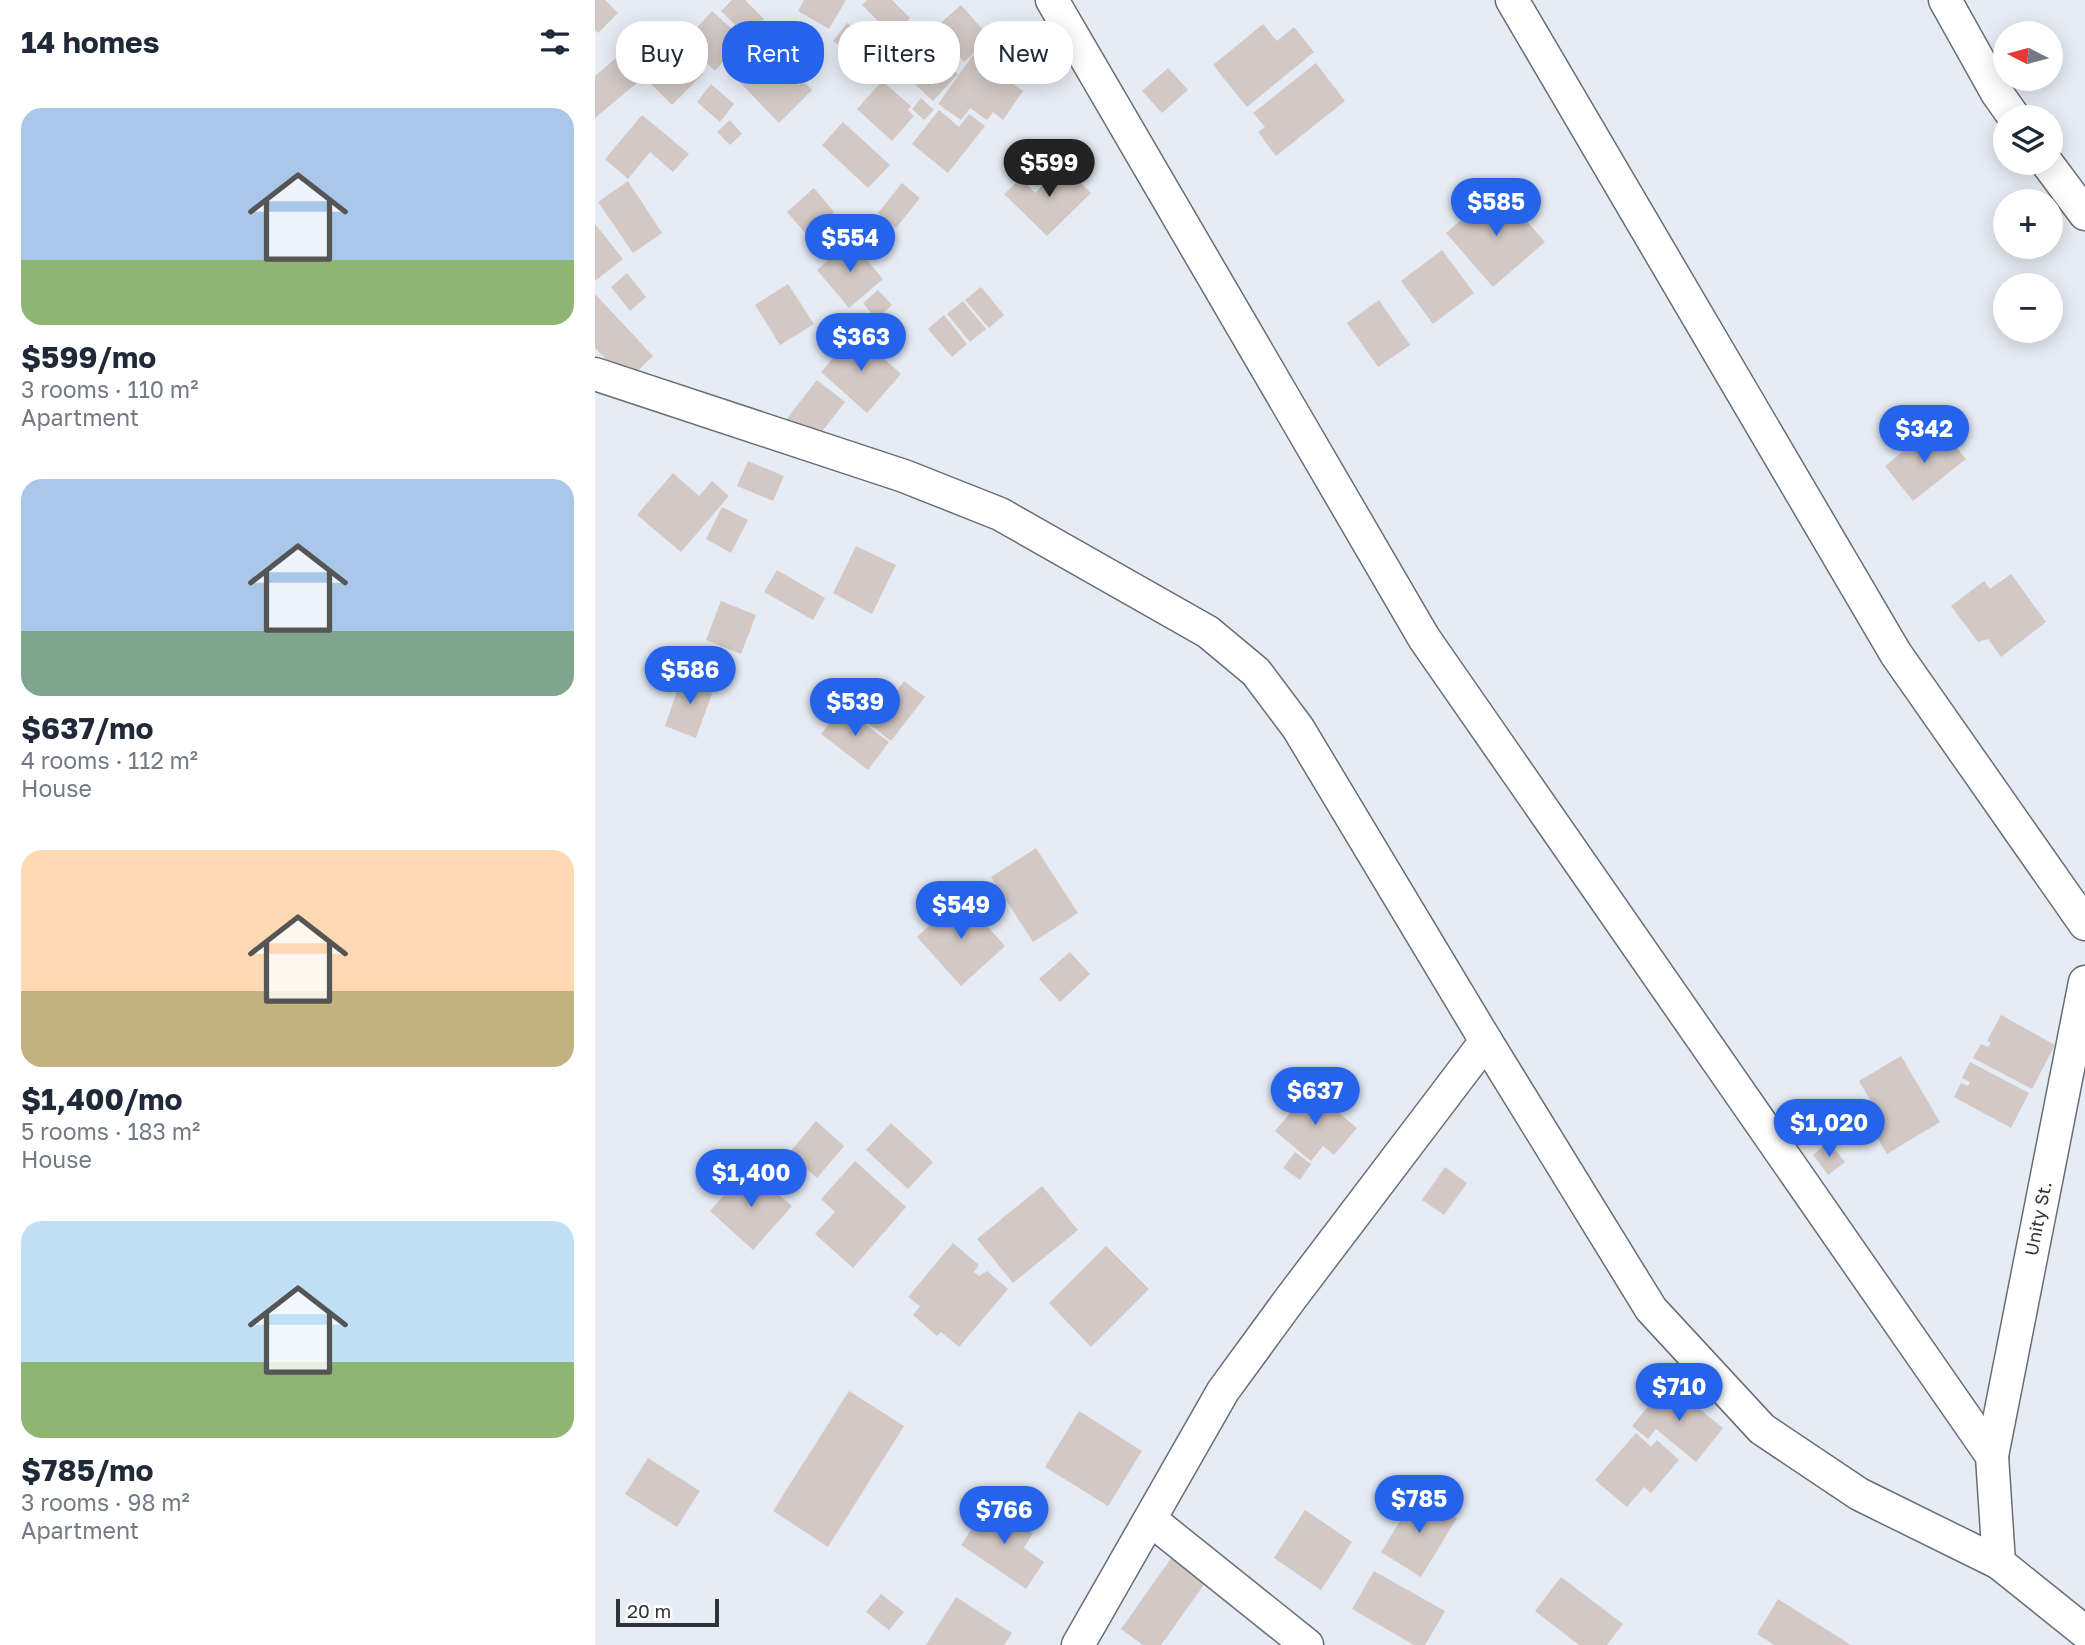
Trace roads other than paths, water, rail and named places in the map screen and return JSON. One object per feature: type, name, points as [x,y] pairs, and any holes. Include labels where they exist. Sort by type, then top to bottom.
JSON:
[{"type":"street","points":[[1052,0],[1425,638],[1992,1456]]},
{"type":"street","points":[[1512,0],[1896,654],[2085,924]]},
{"type":"street","points":[[1945,0],[2006,105]]},
{"type":"street","points":[[2056,175],[2085,214]]},
{"type":"street","points":[[595,374],[904,476],[1000,514],[1208,632],[1256,672],[1298,728],[1651,1309],[1762,1430],[1859,1494],[1999,1563],[2085,1632]]},
{"type":"street","name":"Unity St.","points":[[1999,1563],[1992,1456],[2085,982]]},
{"type":"street","points":[[1078,1645],[1223,1391],[1486,1041]]},
{"type":"street","points":[[1151,1520],[1307,1645]]}]
